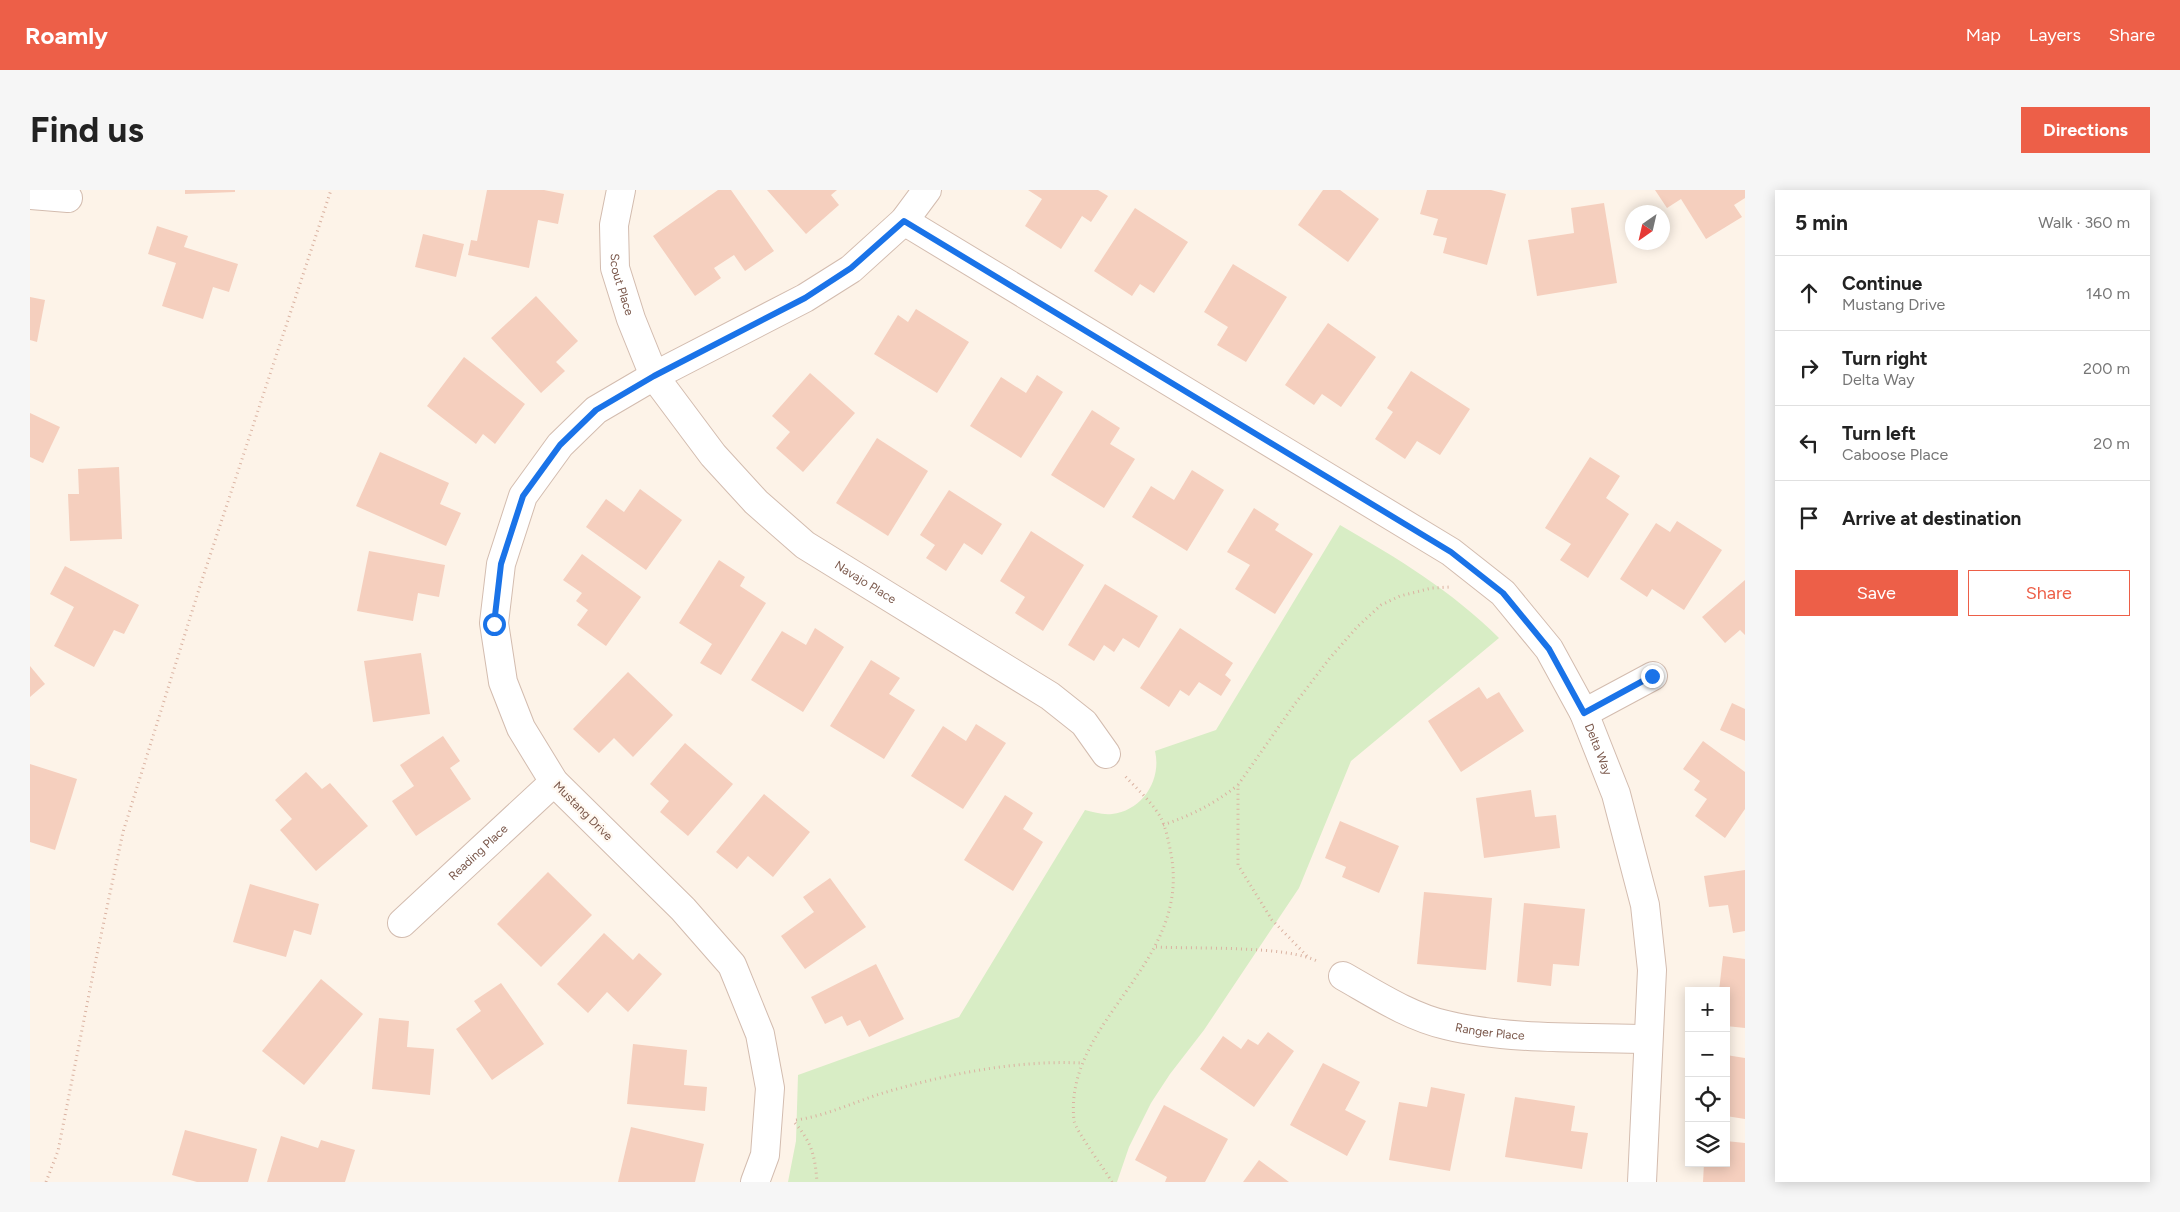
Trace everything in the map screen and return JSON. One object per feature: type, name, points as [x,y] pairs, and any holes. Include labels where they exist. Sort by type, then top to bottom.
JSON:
[{"type":"street","name":"Scout Place","points":[[621,190],[614,225],[615,268],[631,319],[654,376]]},
{"type":"street","name":"Mustang Drive","points":[[755,1182],[765,1154],[770,1088],[760,1034],[732,965],[683,909],[554,782],[521,728],[503,682],[494,624],[501,564],[523,496],[560,445],[596,410],[654,376],[805,298],[851,268],[904,221],[927,190]]},
{"type":"street","points":[[30,195],[68,198]]},
{"type":"street","name":"Delta Way","points":[[904,221],[1451,552],[1503,593],[1549,649],[1584,713],[1616,794],[1645,906],[1652,970],[1642,1182]]},
{"type":"street","name":"Navajo Place","points":[[654,376],[713,455],[756,502],[805,545],[1050,696],[1084,723],[1106,754]]},
{"type":"street","points":[[1584,713],[1652,676]]},
{"type":"street","name":"Reading Place","points":[[402,923],[554,782]]},
{"type":"street","name":"Ranger Place","points":[[1343,976],[1394,1004],[1445,1025],[1500,1033],[1648,1039]]},
{"type":"path","points":[[46,1182],[58,1151],[123,832],[200,586],[331,190]]},
{"type":"path","points":[[1163,825],[1193,815],[1216,802],[1238,785],[1329,659],[1357,627],[1381,605],[1400,596],[1432,588],[1448,587]]},
{"type":"path","points":[[1106,754],[1161,819],[1175,875],[1167,920],[1156,948],[1088,1051],[1079,1071],[1074,1100],[1074,1123],[1112,1182]]},
{"type":"path","points":[[1238,785],[1238,865],[1272,920],[1307,956],[1343,976]]},
{"type":"path","points":[[1156,948],[1242,950],[1307,956]]},
{"type":"path","points":[[817,1182],[816,1164],[808,1138],[793,1120],[814,1117],[928,1081],[1045,1061],[1082,1063]]},
{"type":"green space","points":[[1340,525],[1443,590],[1499,638],[1351,761],[1299,888],[1204,1030],[1170,1074],[1151,1103],[1129,1147],[1117,1182],[788,1182],[796,1141],[798,1075],[959,1017],[1085,810],[1101,814],[1112,814],[1123,812],[1132,807],[1141,800],[1152,783],[1155,773],[1155,751],[1216,730]]},
{"type":"building","points":[[185,190],[235,190],[235,192],[185,194]]},
{"type":"building","points":[[487,190],[544,190],[564,194],[558,224],[538,220],[529,268],[468,255],[471,240],[477,241]]},
{"type":"building","points":[[718,190],[731,190],[774,251],[745,271],[734,255],[714,268],[721,278],[695,296],[653,236]]},
{"type":"building","points":[[767,190],[837,190],[831,195],[839,205],[806,234]]},
{"type":"building","points":[[1028,190],[1098,190],[1108,196],[1091,222],[1082,216],[1061,249],[1025,226],[1042,199]]},
{"type":"building","points":[[1323,190],[1340,190],[1379,219],[1348,262],[1298,225]]},
{"type":"building","points":[[1427,190],[1491,190],[1506,194],[1487,265],[1443,253],[1447,238],[1433,235],[1438,219],[1420,214]]},
{"type":"building","points":[[1655,190],[1745,190],[1745,198],[1734,205],[1742,217],[1706,239],[1681,199],[1670,206],[1665,205]]},
{"type":"building","points":[[1604,203],[1617,283],[1537,296],[1528,240],[1574,233],[1571,208]]},
{"type":"building","points":[[1135,208],[1188,242],[1154,293],[1140,284],[1132,296],[1094,271]]},
{"type":"building","points":[[157,226],[188,236],[184,247],[238,264],[229,292],[213,287],[203,319],[162,306],[176,263],[148,254]]},
{"type":"building","points":[[423,234],[464,244],[456,277],[415,267]]},
{"type":"building","points":[[1233,264],[1287,297],[1246,362],[1217,345],[1228,327],[1204,312]]},
{"type":"building","points":[[536,296],[578,341],[556,362],[565,371],[541,393],[491,338]]},
{"type":"building","points":[[30,297],[45,300],[37,342],[30,340]]},
{"type":"building","points":[[916,309],[969,342],[937,393],[874,354],[898,315],[908,322]]},
{"type":"building","points":[[1328,323],[1376,357],[1341,407],[1322,394],[1314,405],[1285,385]]},
{"type":"building","points":[[464,357],[525,404],[495,444],[483,434],[476,444],[427,406]]},
{"type":"building","points":[[1411,371],[1470,409],[1440,455],[1417,441],[1405,459],[1375,439],[1393,412],[1387,408]]},
{"type":"building","points":[[810,373],[855,413],[803,472],[776,448],[790,432],[772,416]]},
{"type":"building","points":[[1037,375],[1063,392],[1021,458],[970,426],[1001,377],[1026,393]]},
{"type":"building","points":[[1092,410],[1120,428],[1110,444],[1135,459],[1104,508],[1051,475]]},
{"type":"building","points":[[30,413],[60,427],[43,463],[30,457]]},
{"type":"building","points":[[877,438],[928,471],[888,536],[836,503]]},
{"type":"building","points":[[380,452],[449,483],[440,504],[461,513],[446,546],[356,506]]},
{"type":"building","points":[[1590,457],[1620,476],[1606,498],[1629,514],[1588,578],[1560,560],[1571,544],[1545,528]]},
{"type":"building","points":[[119,467],[122,539],[70,541],[68,494],[79,494],[78,469]]},
{"type":"building","points":[[1192,470],[1224,490],[1187,551],[1132,517],[1151,486],[1174,500]]},
{"type":"building","points":[[640,489],[682,520],[646,570],[586,527],[606,499],[624,512]]},
{"type":"building","points":[[949,490],[1002,524],[982,555],[964,543],[946,571],[926,558],[935,545],[920,535]]},
{"type":"building","points":[[1254,508],[1279,524],[1275,530],[1313,554],[1275,614],[1235,589],[1250,565],[1227,552]]},
{"type":"building","points":[[1677,521],[1722,550],[1684,610],[1652,589],[1647,597],[1620,579],[1656,523],[1670,532]]},
{"type":"building","points":[[1031,531],[1084,565],[1043,631],[1015,613],[1025,597],[1000,581]]},
{"type":"building","points":[[369,551],[445,565],[439,597],[418,593],[413,621],[357,611]]},
{"type":"building","points":[[582,554],[641,597],[606,646],[577,625],[588,610],[576,601],[582,593],[563,580]]},
{"type":"building","points":[[719,560],[745,577],[740,586],[766,603],[721,675],[700,663],[712,644],[679,623]]},
{"type":"building","points":[[65,566],[139,605],[124,634],[114,630],[94,667],[54,646],[74,607],[50,594]]},
{"type":"building","points":[[1745,580],[1745,635],[1740,630],[1725,643],[1702,617]]},
{"type":"building","points":[[1105,584],[1158,616],[1139,648],[1123,638],[1114,652],[1104,645],[1094,661],[1068,645]]},
{"type":"building","points":[[815,628],[844,647],[803,712],[751,680],[782,631],[806,645]]},
{"type":"building","points":[[1180,628],[1233,663],[1225,675],[1231,680],[1221,696],[1199,682],[1189,696],[1180,690],[1169,707],[1140,688]]},
{"type":"building","points":[[421,653],[430,714],[373,722],[364,661]]},
{"type":"building","points":[[871,660],[900,678],[889,694],[915,710],[884,759],[830,726]]},
{"type":"building","points":[[30,666],[45,684],[30,697]]},
{"type":"building","points":[[628,672],[673,715],[633,757],[614,738],[599,753],[573,729]]},
{"type":"building","points":[[1479,687],[1487,699],[1499,692],[1524,731],[1461,772],[1428,721]]},
{"type":"building","points":[[1732,703],[1745,709],[1745,741],[1720,730]]},
{"type":"building","points":[[976,724],[1006,743],[963,809],[911,776],[943,726],[966,741]]},
{"type":"building","points":[[443,736],[460,761],[450,768],[471,799],[416,836],[392,801],[414,786],[400,765]]},
{"type":"building","points":[[1703,741],[1745,772],[1745,809],[1725,838],[1695,816],[1707,799],[1694,790],[1700,781],[1683,769]]},
{"type":"building","points":[[685,743],[733,784],[688,836],[660,812],[669,801],[650,784]]},
{"type":"building","points":[[30,764],[77,779],[55,850],[30,842]]},
{"type":"building","points":[[306,772],[322,789],[330,783],[368,826],[316,871],[280,830],[292,819],[275,800]]},
{"type":"building","points":[[1531,790],[1535,817],[1556,815],[1560,848],[1484,858],[1476,798]]},
{"type":"building","points":[[764,794],[810,832],[773,877],[748,856],[737,869],[716,852]]},
{"type":"building","points":[[1005,795],[1033,813],[1023,829],[1043,842],[1013,891],[964,860]]},
{"type":"building","points":[[1340,821],[1399,846],[1379,893],[1342,877],[1346,867],[1325,858]]},
{"type":"building","points":[[1745,870],[1745,931],[1733,933],[1728,905],[1709,907],[1704,876]]},
{"type":"building","points":[[548,872],[592,915],[541,967],[497,924]]},
{"type":"building","points":[[830,878],[866,927],[805,969],[781,936],[814,912],[803,897]]},
{"type":"building","points":[[250,884],[319,904],[311,935],[294,930],[286,957],[233,942]]},
{"type":"building","points":[[1424,892],[1492,898],[1486,970],[1417,964]]},
{"type":"building","points":[[1524,903],[1585,909],[1579,966],[1553,964],[1551,986],[1517,982]]},
{"type":"building","points":[[604,933],[633,960],[639,953],[662,974],[628,1012],[607,992],[588,1013],[557,984]]},
{"type":"building","points":[[1723,956],[1745,959],[1745,1028],[1730,1026],[1730,987],[1719,987]]},
{"type":"building","points":[[876,964],[904,1019],[869,1037],[860,1020],[847,1026],[842,1016],[825,1024],[811,997]]},
{"type":"building","points":[[321,979],[363,1014],[304,1085],[262,1051]]},
{"type":"building","points":[[501,983],[544,1044],[492,1080],[456,1029],[481,1011],[474,1001]]},
{"type":"building","points":[[379,1018],[409,1021],[407,1047],[434,1049],[430,1095],[372,1089]]},
{"type":"building","points":[[1268,1032],[1294,1051],[1254,1107],[1200,1069],[1223,1036],[1241,1049],[1248,1039],[1258,1045]]},
{"type":"building","points":[[633,1044],[687,1050],[684,1085],[707,1087],[705,1111],[627,1104]]},
{"type":"building","points":[[1730,1056],[1745,1058],[1745,1119],[1730,1117]]},
{"type":"building","points":[[1323,1063],[1360,1082],[1345,1110],[1366,1121],[1347,1156],[1290,1125]]},
{"type":"building","points":[[1431,1087],[1465,1094],[1450,1171],[1389,1160],[1399,1102],[1427,1107]]},
{"type":"building","points":[[1515,1097],[1575,1106],[1571,1131],[1588,1133],[1582,1169],[1505,1157]]},
{"type":"building","points":[[1164,1105],[1228,1139],[1205,1182],[1165,1182],[1167,1177],[1135,1160]]},
{"type":"building","points":[[631,1127],[704,1144],[695,1182],[618,1182]]},
{"type":"building","points":[[185,1130],[257,1149],[248,1182],[197,1182],[172,1175]]},
{"type":"building","points":[[281,1136],[318,1148],[321,1140],[355,1150],[345,1182],[267,1182]]},
{"type":"building","points":[[1730,1141],[1745,1143],[1745,1182],[1703,1182],[1704,1167],[1730,1167]]},
{"type":"building","points":[[1259,1160],[1289,1182],[1243,1182]]},
{"type":"route","points":[[494,624],[501,564],[523,496],[560,445],[596,410],[654,376],[805,298],[851,268],[904,221],[1451,552],[1503,593],[1549,649],[1584,713],[1652,676]]}]
